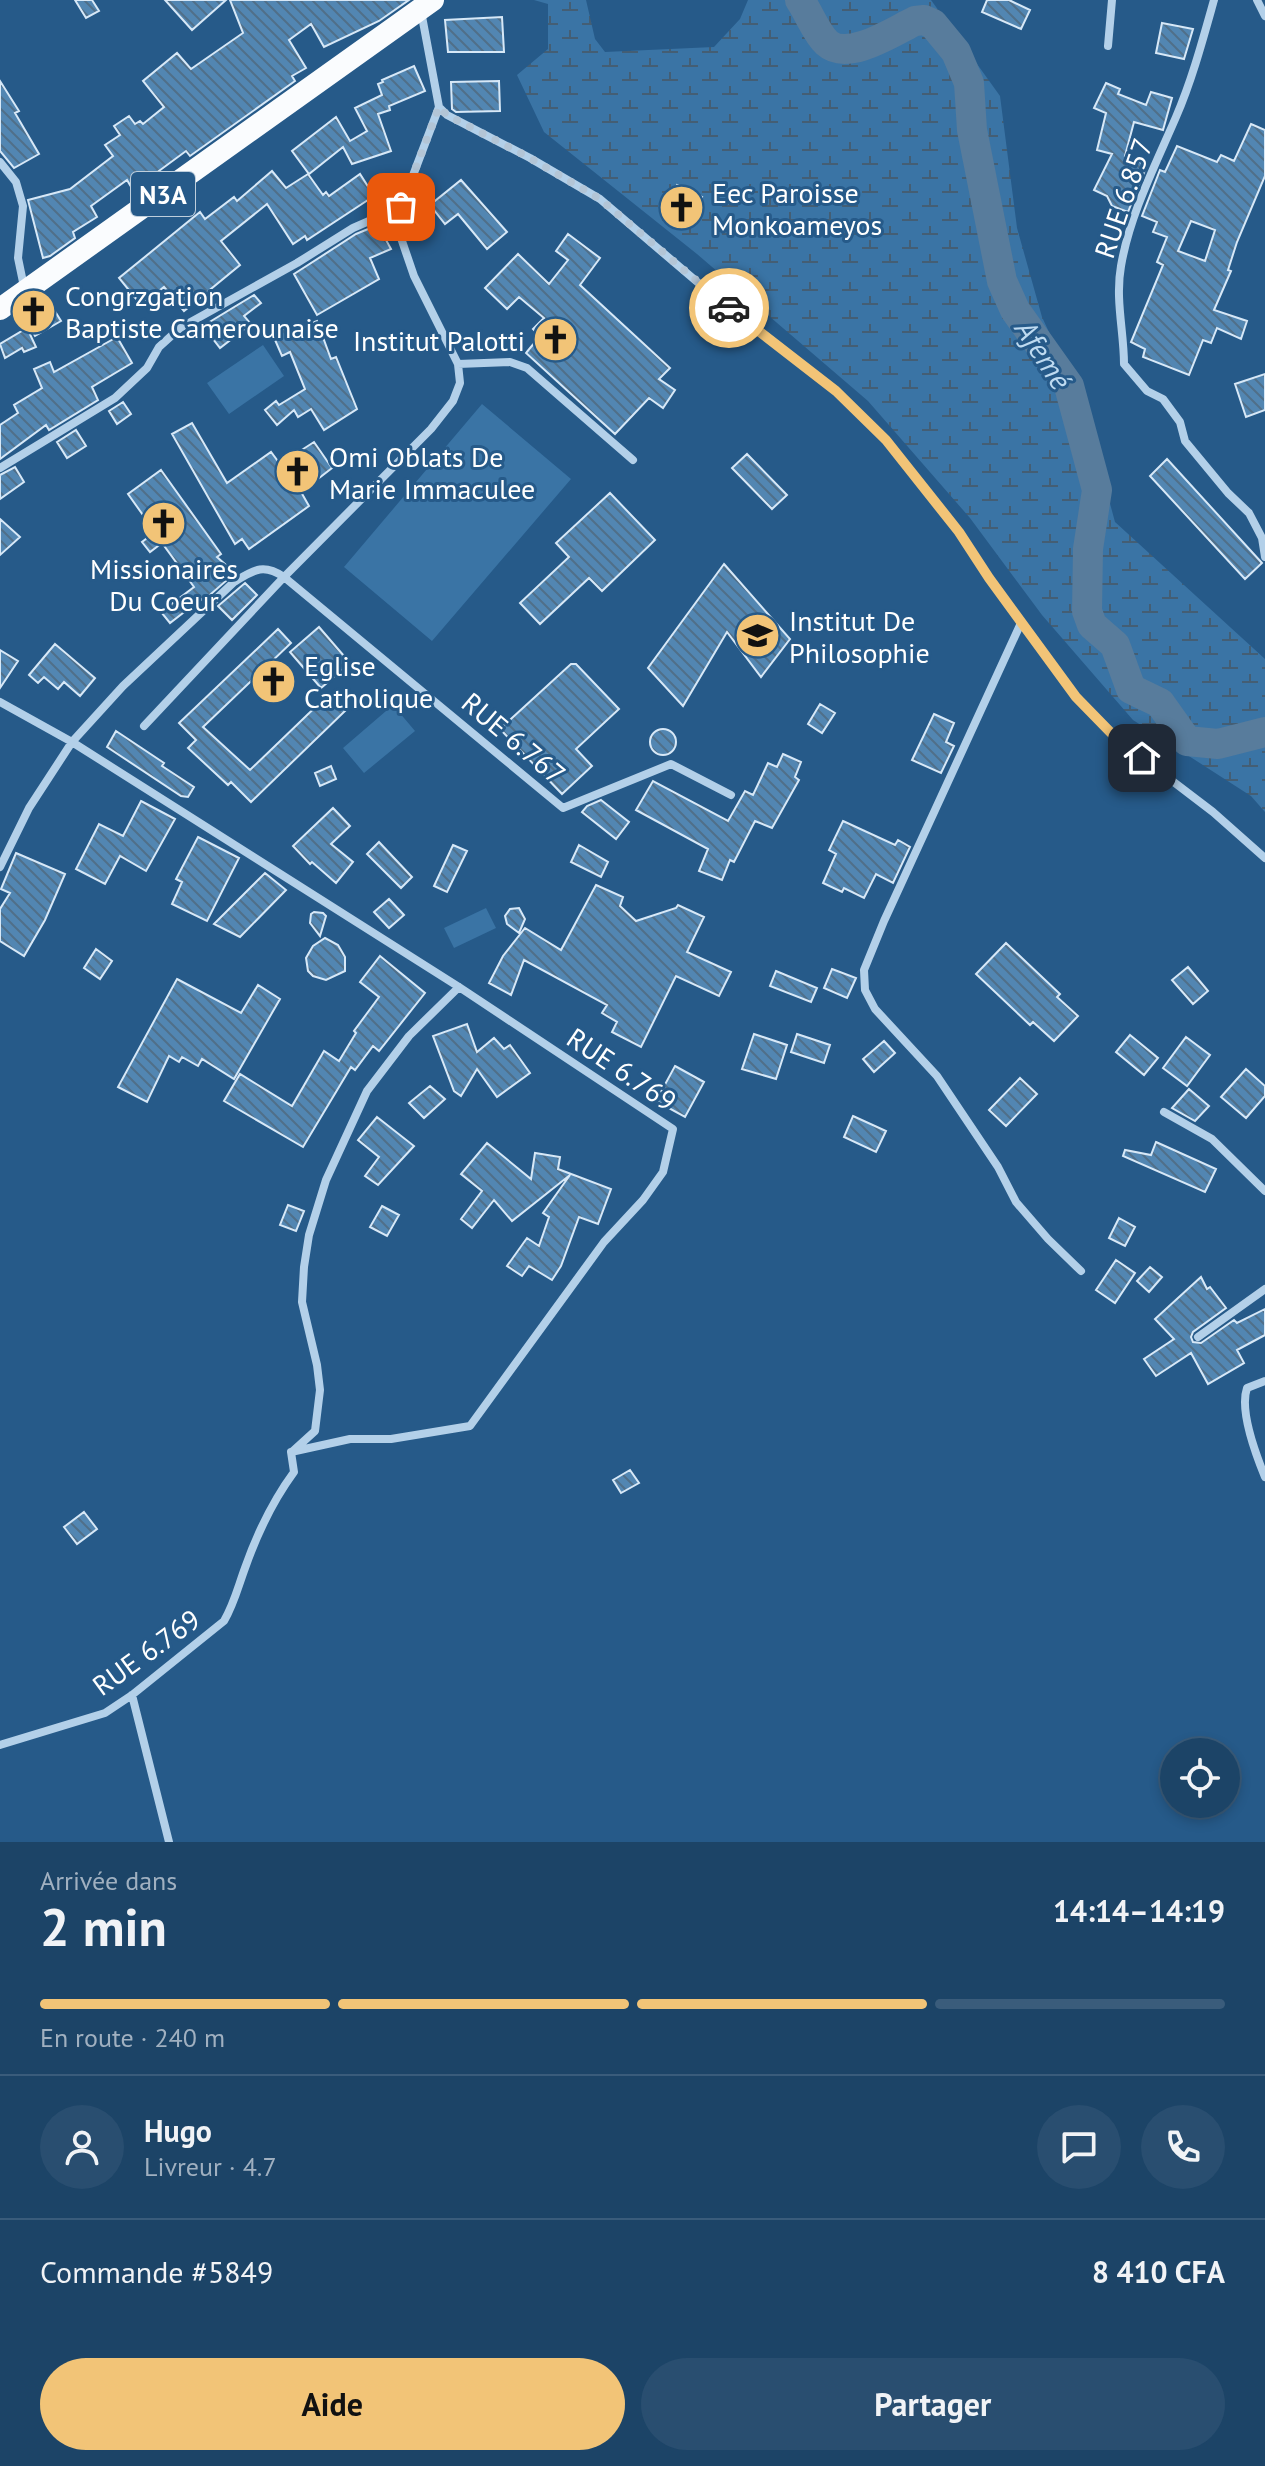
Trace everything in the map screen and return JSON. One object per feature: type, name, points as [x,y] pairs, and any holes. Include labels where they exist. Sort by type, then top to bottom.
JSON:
[{"type":"highway","name":"N3A","points":[[0,309],[427,5]]},
{"type":"street","points":[[1108,46],[1112,0]]},
{"type":"street","name":"RUE 6.857","points":[[1214,0],[1177,115],[1129,230],[1118,291],[1124,333],[1124,364],[1147,391],[1163,399],[1180,422],[1185,441],[1228,493],[1249,513],[1262,538],[1265,557]]},
{"type":"street","points":[[1257,0],[1265,16]]},
{"type":"street","points":[[144,726],[284,577],[431,429],[453,401],[460,383],[458,364],[414,276],[401,238],[401,207],[439,107],[427,5]]},
{"type":"street","points":[[439,107],[447,115],[600,199],[702,286],[836,391],[886,440],[959,532],[1076,697],[1116,738],[1213,812],[1265,858]]},
{"type":"street","points":[[0,162],[16,182],[23,206],[18,258],[25,292]]},
{"type":"street","points":[[0,468],[115,398],[147,368],[159,347],[180,328],[353,228],[401,207]]},
{"type":"street","points":[[458,364],[510,362],[527,368],[633,460]]},
{"type":"street","points":[[0,867],[29,808],[72,742],[123,686],[234,582],[255,569],[272,569],[284,577]]},
{"type":"street","name":"RUE 6.767","points":[[284,577],[563,808],[671,764],[731,795]]},
{"type":"street","points":[[1021,623],[912,866],[884,921],[864,970],[865,990],[875,1009],[937,1076],[964,1113],[1016,1202],[1081,1271]]},
{"type":"street","name":"RUE 6.769","points":[[0,702],[72,742],[459,987],[673,1129],[663,1172],[643,1200],[604,1242],[470,1426],[391,1439],[350,1439],[291,1452],[294,1472],[277,1495],[260,1529],[233,1605],[224,1621],[105,1713],[0,1745]]},
{"type":"street","points":[[291,1452],[315,1431],[320,1390],[302,1302],[309,1235],[326,1180],[367,1091],[409,1036],[459,987]]},
{"type":"street","points":[[1164,1112],[1212,1139],[1265,1191]]},
{"type":"street","points":[[1198,1337],[1265,1289]]},
{"type":"street","points":[[1265,1381],[1247,1388],[1244,1397],[1250,1431],[1265,1477]]},
{"type":"street","points":[[132,1695],[169,1842]]},
{"type":"green space","points":[[534,0],[586,0],[595,39],[605,52],[714,47],[740,19],[748,0],[931,0],[1000,96],[1017,228],[1042,317],[1084,408],[1115,522],[1265,659],[1265,812],[1251,796],[1133,720],[1042,615],[970,518],[868,401],[697,254],[544,132],[517,75],[548,49],[548,4]]},
{"type":"green space","points":[[263,345],[284,376],[229,414],[207,383]]},
{"type":"green space","points":[[482,404],[571,479],[432,641],[344,567]]},
{"type":"green space","points":[[393,705],[415,731],[364,773],[343,748]]},
{"type":"green space","points":[[486,908],[496,928],[454,948],[444,928]]},
{"type":"building","points":[[75,0],[92,0],[99,11],[86,18]]},
{"type":"building","points":[[165,0],[226,0],[192,30]]},
{"type":"building","points":[[230,0],[409,0],[379,21],[324,47],[311,24],[289,40],[306,68],[292,76],[295,81],[190,156],[186,151],[133,190],[127,180],[91,206],[97,217],[73,232],[75,238],[43,258],[28,200],[70,189],[113,156],[105,145],[120,135],[114,126],[129,116],[135,124],[140,121],[143,124],[164,107],[143,81],[177,53],[191,69],[243,33]]},
{"type":"building","points":[[987,0],[1009,0],[1030,10],[1021,29],[982,12]]},
{"type":"building","points":[[502,17],[504,52],[448,52],[445,20]]},
{"type":"building","points":[[1162,23],[1193,29],[1184,59],[1156,53]]},
{"type":"building","points":[[414,66],[425,91],[378,114],[391,151],[352,164],[343,147],[309,174],[292,151],[336,117],[350,141],[367,131],[355,108],[382,95],[378,84],[382,80]]},
{"type":"building","points":[[0,81],[19,111],[15,113],[39,154],[14,168],[0,151]]},
{"type":"building","points":[[499,81],[500,111],[456,112],[452,109],[451,82]]},
{"type":"building","points":[[1106,83],[1120,89],[1118,94],[1146,105],[1151,92],[1172,98],[1163,130],[1134,122],[1125,156],[1147,165],[1128,212],[1112,206],[1107,196],[1094,190],[1112,154],[1097,150],[1106,113],[1094,108]]},
{"type":"building","points":[[1251,124],[1265,130],[1265,176],[1237,242],[1228,270],[1231,271],[1214,310],[1247,321],[1241,339],[1217,328],[1211,343],[1203,340],[1189,375],[1143,357],[1145,349],[1131,342],[1163,265],[1157,262],[1167,237],[1153,232],[1157,222],[1142,216],[1160,170],[1165,172],[1177,146],[1217,162],[1221,155],[1234,161]],"holes":[[[1191,221],[1215,230],[1205,261],[1178,251]]]},
{"type":"building","points":[[272,171],[286,188],[308,174],[323,195],[326,192],[329,196],[360,174],[374,196],[307,240],[305,236],[293,244],[267,204],[221,241],[240,265],[184,311],[164,287],[141,305],[119,278],[200,212],[205,219],[234,197],[237,201]]},
{"type":"building","points":[[461,180],[507,232],[487,249],[458,214],[445,224],[430,205]]},
{"type":"building","points":[[677,185],[702,197],[687,228],[662,215]]},
{"type":"building","points":[[385,222],[392,237],[386,240],[391,249],[370,258],[379,279],[317,315],[294,274],[356,234]]},
{"type":"building","points":[[568,234],[600,258],[580,285],[670,368],[659,379],[675,390],[663,408],[649,398],[615,434],[526,353],[540,336],[533,329],[544,318],[519,297],[507,309],[485,288],[518,254],[549,284],[568,260],[556,251]]},
{"type":"building","points":[[254,295],[261,303],[244,316],[251,324],[220,348],[203,326]]},
{"type":"building","points":[[48,300],[61,321],[35,336],[22,314]]},
{"type":"building","points":[[317,321],[331,359],[336,357],[357,409],[324,430],[311,409],[298,417],[294,410],[277,425],[265,410],[276,401],[279,405],[305,389],[290,352],[282,356],[272,333],[291,325],[293,330]]},
{"type":"building","points":[[27,328],[36,347],[24,352],[22,348],[5,358],[0,344]]},
{"type":"building","points":[[117,337],[132,363],[92,387],[98,400],[49,430],[46,425],[0,459],[0,425],[18,413],[14,405],[42,388],[34,369],[50,362],[54,372]]},
{"type":"building","points":[[1265,374],[1265,410],[1246,417],[1235,384]]},
{"type":"building","points":[[123,402],[131,414],[117,424],[109,411]]},
{"type":"building","points":[[192,423],[227,483],[271,452],[280,464],[314,442],[332,468],[301,492],[309,506],[249,549],[242,539],[235,544],[172,434]]},
{"type":"building","points":[[76,430],[86,446],[67,458],[57,442]]},
{"type":"building","points":[[747,454],[787,495],[772,509],[732,468]]},
{"type":"building","points":[[1167,459],[1262,563],[1245,579],[1150,476]]},
{"type":"building","points":[[15,467],[24,482],[0,499],[0,475]]},
{"type":"building","points":[[161,470],[221,554],[217,557],[235,573],[203,601],[201,599],[170,623],[161,612],[194,587],[162,543],[150,552],[142,542],[155,532],[128,494]]},
{"type":"building","points":[[610,493],[655,540],[602,591],[589,578],[540,624],[520,603],[569,557],[556,543]]},
{"type":"building","points":[[0,519],[20,537],[0,555]]},
{"type":"building","name":"Institut De Philosophie","points":[[724,564],[790,639],[761,677],[727,632],[683,706],[648,668]]},
{"type":"building","points":[[245,583],[257,595],[232,620],[218,606]]},
{"type":"building","points":[[319,627],[350,663],[321,688],[290,652]]},
{"type":"building","points":[[278,629],[291,643],[203,727],[250,770],[329,694],[345,711],[251,802],[188,748],[196,740],[179,723]]},
{"type":"building","points":[[55,644],[95,678],[80,696],[64,682],[58,689],[44,677],[38,683],[29,675]]},
{"type":"building","points":[[0,650],[18,661],[0,688]]},
{"type":"building","points":[[571,664],[576,664],[619,709],[576,749],[592,766],[562,794],[500,729]]},
{"type":"building","points":[[820,704],[835,713],[822,733],[808,724]]},
{"type":"building","points":[[934,714],[954,723],[946,742],[954,746],[941,773],[912,760]]},
{"type":"building","points":[[663,729],[672,733],[676,742],[672,751],[663,755],[654,751],[650,742],[654,733]]},
{"type":"building","points":[[116,731],[194,787],[188,797],[181,796],[107,747]]},
{"type":"building","points":[[783,754],[801,762],[795,777],[799,780],[772,828],[755,821],[734,862],[730,860],[722,880],[699,871],[708,849],[636,810],[653,781],[728,821],[745,791],[753,795],[768,763],[777,767]]},
{"type":"building","points":[[331,766],[336,779],[320,786],[315,773]]},
{"type":"building","points":[[601,800],[629,822],[616,839],[582,812],[587,806]]},
{"type":"building","points":[[141,801],[175,819],[146,871],[120,856],[105,884],[76,869],[99,824],[123,836]]},
{"type":"building","points":[[333,808],[350,826],[331,844],[353,862],[336,883],[312,862],[310,864],[293,846]]},
{"type":"building","points":[[843,821],[895,845],[898,840],[910,847],[893,883],[876,874],[864,898],[844,888],[842,892],[823,883],[836,854],[829,850]]},
{"type":"building","points":[[198,837],[239,858],[207,921],[172,904],[182,882],[176,879]]},
{"type":"building","points":[[379,842],[412,877],[401,888],[367,854]]},
{"type":"building","points":[[453,845],[467,851],[447,892],[434,886]]},
{"type":"building","points":[[579,845],[608,862],[601,877],[571,862]]},
{"type":"building","points":[[16,853],[65,874],[45,920],[24,956],[0,941],[0,909],[10,893],[1,889]]},
{"type":"building","points":[[265,873],[286,890],[240,937],[214,924]]},
{"type":"building","points":[[596,885],[623,897],[620,906],[636,921],[678,905],[704,917],[687,952],[731,972],[719,996],[676,976],[641,1047],[612,1032],[617,1022],[602,1013],[607,1005],[524,960],[511,995],[489,983],[503,956],[525,928],[561,950]]},
{"type":"building","points":[[389,899],[404,915],[389,928],[374,912]]},
{"type":"building","points":[[519,908],[525,919],[519,933],[507,924],[505,916],[510,909]]},
{"type":"building","points":[[314,912],[326,916],[320,936],[310,923]]},
{"type":"building","points":[[325,938],[338,945],[345,957],[345,971],[326,980],[308,971],[306,958],[313,946]]},
{"type":"building","points":[[1006,943],[1060,994],[1057,997],[1078,1016],[1054,1041],[1033,1022],[1030,1025],[976,974]]},
{"type":"building","points":[[96,949],[112,961],[100,979],[84,968]]},
{"type":"building","points":[[380,956],[425,993],[379,1051],[373,1046],[355,1070],[351,1067],[303,1147],[224,1101],[240,1074],[292,1106],[324,1051],[339,1061],[356,1033],[354,1031],[379,997],[360,982]]},
{"type":"building","points":[[1188,967],[1208,991],[1193,1004],[1172,980]]},
{"type":"building","points":[[832,969],[856,978],[847,998],[824,988]]},
{"type":"building","points":[[776,971],[817,988],[811,1002],[770,986]]},
{"type":"building","points":[[177,979],[241,1013],[258,985],[280,999],[234,1079],[202,1059],[198,1066],[182,1057],[179,1062],[169,1056],[147,1102],[118,1087]]},
{"type":"building","points":[[467,1024],[477,1052],[494,1038],[504,1049],[510,1045],[530,1073],[497,1097],[477,1069],[461,1096],[454,1091],[433,1036]]},
{"type":"building","points":[[754,1034],[787,1045],[776,1079],[742,1069]]},
{"type":"building","points":[[797,1034],[830,1045],[824,1063],[791,1052]]},
{"type":"building","points":[[1130,1035],[1158,1058],[1144,1075],[1116,1052]]},
{"type":"building","points":[[1186,1037],[1210,1055],[1187,1086],[1163,1068]]},
{"type":"building","points":[[884,1041],[895,1053],[874,1072],[863,1059]]},
{"type":"building","points":[[675,1066],[704,1082],[685,1117],[656,1101]]},
{"type":"building","points":[[1246,1069],[1265,1086],[1265,1096],[1246,1118],[1221,1097]]},
{"type":"building","points":[[1020,1078],[1037,1094],[1006,1126],[989,1110]]},
{"type":"building","points":[[430,1086],[445,1099],[424,1118],[409,1103]]},
{"type":"building","points":[[1189,1089],[1209,1106],[1195,1121],[1172,1108]]},
{"type":"building","points":[[853,1116],[886,1131],[876,1152],[844,1137]]},
{"type":"building","points":[[377,1117],[414,1146],[378,1185],[365,1176],[379,1157],[358,1140]]},
{"type":"building","points":[[1156,1142],[1216,1169],[1205,1192],[1123,1156],[1125,1150],[1151,1155]]},
{"type":"building","points":[[487,1143],[531,1179],[535,1153],[560,1157],[558,1169],[611,1189],[598,1224],[579,1217],[561,1266],[552,1280],[529,1266],[522,1276],[507,1266],[527,1238],[539,1246],[549,1217],[543,1213],[570,1175],[512,1221],[494,1200],[472,1228],[461,1219],[482,1191],[461,1174]]},
{"type":"building","points":[[288,1205],[304,1211],[296,1231],[280,1225]]},
{"type":"building","points":[[382,1206],[399,1215],[387,1236],[370,1227]]},
{"type":"building","points":[[1119,1218],[1135,1227],[1125,1246],[1109,1238]]},
{"type":"building","points":[[1116,1260],[1135,1273],[1115,1303],[1096,1290]]},
{"type":"building","points":[[1150,1267],[1162,1277],[1149,1292],[1137,1281]]},
{"type":"building","points":[[1201,1277],[1207,1289],[1210,1287],[1226,1308],[1193,1332],[1193,1342],[1201,1343],[1234,1320],[1237,1323],[1265,1309],[1265,1335],[1237,1350],[1244,1363],[1208,1384],[1191,1353],[1156,1376],[1144,1359],[1174,1339],[1155,1319]]},
{"type":"building","points":[[630,1470],[639,1483],[621,1493],[613,1480]]},
{"type":"building","points":[[84,1512],[97,1529],[77,1544],[64,1527]]},
{"type":"waterway","name":"Afemé","points":[[800,0],[823,39],[836,48],[859,47],[915,21],[924,20],[933,24],[956,52],[969,83],[972,130],[1002,281],[1015,310],[1069,386],[1097,490],[1088,549],[1087,611],[1092,625],[1115,645],[1131,689],[1160,703],[1187,741],[1218,744],[1265,732]]},
{"type":"way so far","points":[[401,207],[439,107],[447,115],[600,199],[729,308]]},
{"type":"place","name":"Eec Paroisse Monkoameyos","points":[[681,208]]},
{"type":"place","name":"Congrzgation Baptiste Camerounaise","points":[[34,311]]},
{"type":"place","name":"Institut Palotti","points":[[556,340]]},
{"type":"place","name":"Omi Oblats De Marie Immaculee","points":[[298,472]]},
{"type":"place","name":"Missionaires Du Coeur","points":[[164,523]]},
{"type":"place","name":"Institut De Philosophie","points":[[758,636]]},
{"type":"place","name":"Eglise Catholique","points":[[273,681]]},
{"type":"route","points":[[729,308],[836,391],[886,440],[959,532],[1076,697],[1116,738],[1142,758]]}]
